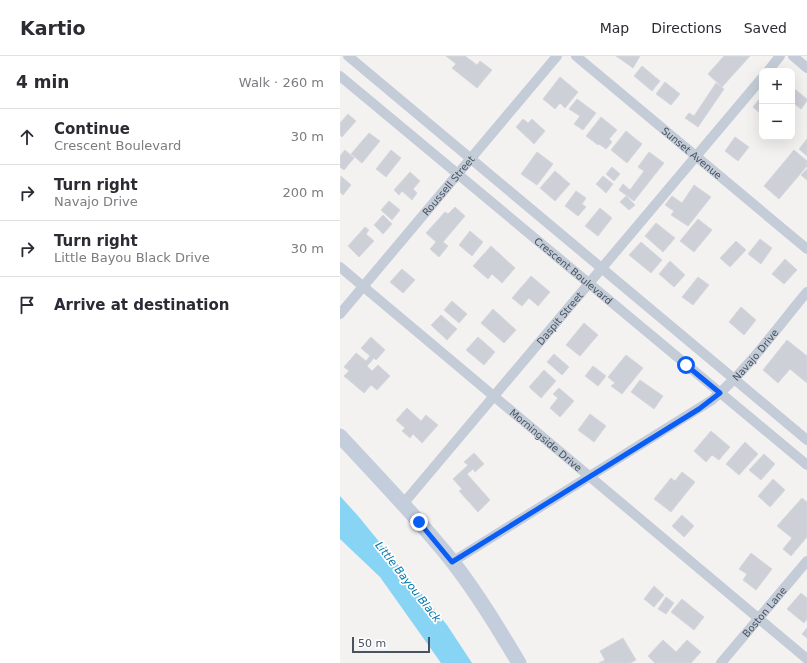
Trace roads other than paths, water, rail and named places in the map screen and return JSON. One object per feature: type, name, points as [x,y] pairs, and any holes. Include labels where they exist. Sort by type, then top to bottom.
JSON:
[{"type":"main road","points":[[340,436],[403,504],[452,562],[497,626],[519,663]]},
{"type":"street","name":"Crescent Boulevard","points":[[348,56],[733,380],[807,440]]},
{"type":"street","name":"Roussell Street","points":[[340,314],[557,56]]},
{"type":"street","name":"Sunset Avenue","points":[[576,56],[807,249]]},
{"type":"street","points":[[770,68],[780,56]]},
{"type":"street","points":[[793,56],[807,68]]},
{"type":"street","name":"Crescent Boulevard","points":[[340,76],[807,466]]},
{"type":"street","name":"Daspit Street","points":[[403,504],[759,82]]},
{"type":"street","name":"Morningside Drive","points":[[340,267],[807,659]]},
{"type":"street","name":"Navajo Drive","points":[[452,562],[699,409],[720,393],[733,380],[807,292]]},
{"type":"street","name":"Boston Lane","points":[[721,663],[807,561]]},
{"type":"water","name":"Little Bayou Black","points":[[340,496],[359,517],[447,625],[472,663],[441,663],[380,577],[340,539]]}]
